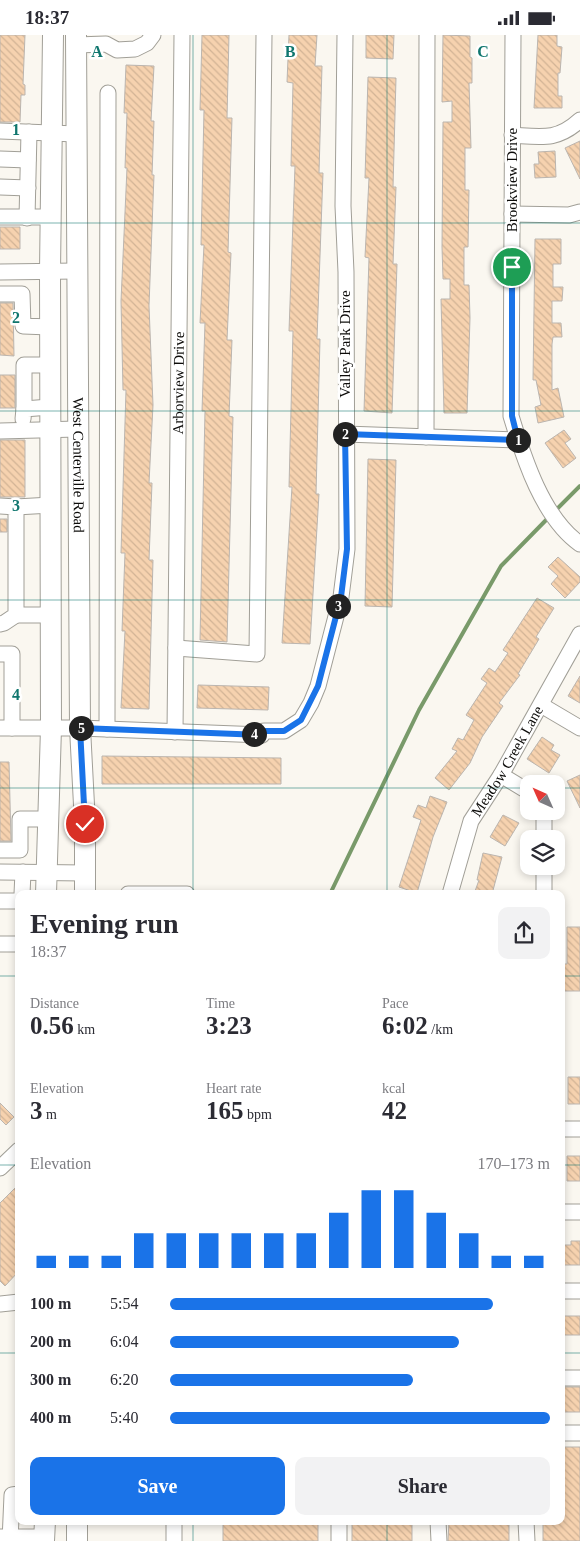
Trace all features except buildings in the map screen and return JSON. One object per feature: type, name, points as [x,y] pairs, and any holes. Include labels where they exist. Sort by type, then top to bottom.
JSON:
[{"type":"main road","name":"West Centerville Road","points":[[46,890],[51,728],[50,217],[52,35]]},
{"type":"main road","name":"West Centerville Road","points":[[76,40],[80,728],[85,824],[85,890]]},
{"type":"main road","points":[[77,1525],[77,1541]]},
{"type":"street","points":[[110,43],[139,35]]},
{"type":"street","points":[[76,40],[110,43],[135,49],[147,43],[152,35]]},
{"type":"street","name":"Arborview Drive","points":[[175,732],[182,35]]},
{"type":"street","points":[[176,648],[257,654],[264,35]]},
{"type":"street","name":"Valley Park Drive","points":[[6,728],[80,728],[262,735],[264,731],[284,731],[301,720],[311,703],[318,686],[341,597],[347,549],[345,434],[346,272],[343,206],[344,35]]},
{"type":"street","points":[[426,437],[427,35]]},
{"type":"street","name":"Brookview Drive","points":[[512,35],[512,416],[518,440],[545,504],[567,535],[580,544]]},
{"type":"street","points":[[107,729],[108,93]]},
{"type":"street","points":[[512,135],[556,136],[567,132],[580,120]]},
{"type":"street","points":[[0,131],[76,134]]},
{"type":"street","points":[[26,218],[29,132]]},
{"type":"street","points":[[0,159],[28,160]]},
{"type":"street","points":[[0,187],[28,188]]},
{"type":"street","points":[[512,214],[569,215],[580,212]]},
{"type":"street","points":[[0,217],[50,217]]},
{"type":"street","points":[[0,272],[76,271]]},
{"type":"street","points":[[0,294],[22,294],[23,326],[50,327]]},
{"type":"street","points":[[21,431],[24,409],[24,365],[50,365]]},
{"type":"street","points":[[24,409],[50,407]]},
{"type":"street","points":[[0,431],[77,429]]},
{"type":"street","points":[[345,434],[518,440]]},
{"type":"street","points":[[0,506],[50,505]]},
{"type":"street","points":[[16,507],[16,615]]},
{"type":"street","points":[[0,624],[16,615],[51,615]]},
{"type":"street","name":"Meadow Creek Lane","points":[[451,890],[472,821],[501,775],[580,634]]},
{"type":"street","points":[[0,654],[12,654],[6,728]]},
{"type":"street","points":[[541,705],[580,728]]},
{"type":"street","points":[[501,775],[520,787]]},
{"type":"street","points":[[0,850],[20,849],[20,819],[47,819]]},
{"type":"street","points":[[0,872],[85,873]]},
{"type":"street","points":[[22,890],[23,872]]},
{"type":"street","points":[[544,875],[544,890]]},
{"type":"street","points":[[0,901],[15,901]]},
{"type":"street","points":[[0,944],[15,944]]},
{"type":"street","points":[[565,1129],[580,1129]]},
{"type":"street","points":[[0,1168],[15,1154]]},
{"type":"street","points":[[565,1212],[580,1212]]},
{"type":"street","points":[[565,1291],[580,1291]]},
{"type":"street","points":[[0,1303],[15,1302]]},
{"type":"street","points":[[565,1378],[580,1378]]},
{"type":"street","points":[[565,1433],[580,1433]]},
{"type":"street","points":[[15,1495],[12,1495],[7,1538],[44,1533]]},
{"type":"street","points":[[174,1525],[174,1541]]},
{"type":"street","points":[[339,1541],[340,1525]]},
{"type":"street","points":[[438,1525],[439,1541]]},
{"type":"street","points":[[526,1525],[527,1541]]},
{"type":"waterway","points":[[555,511],[580,486]]},
{"type":"waterway","points":[[332,890],[419,710],[501,566],[550,516]]},
{"type":"route","points":[[85,824],[80,728],[262,735],[264,731],[284,731],[301,720],[318,686],[341,597],[347,549],[345,434],[518,440],[512,416],[512,267]]}]
